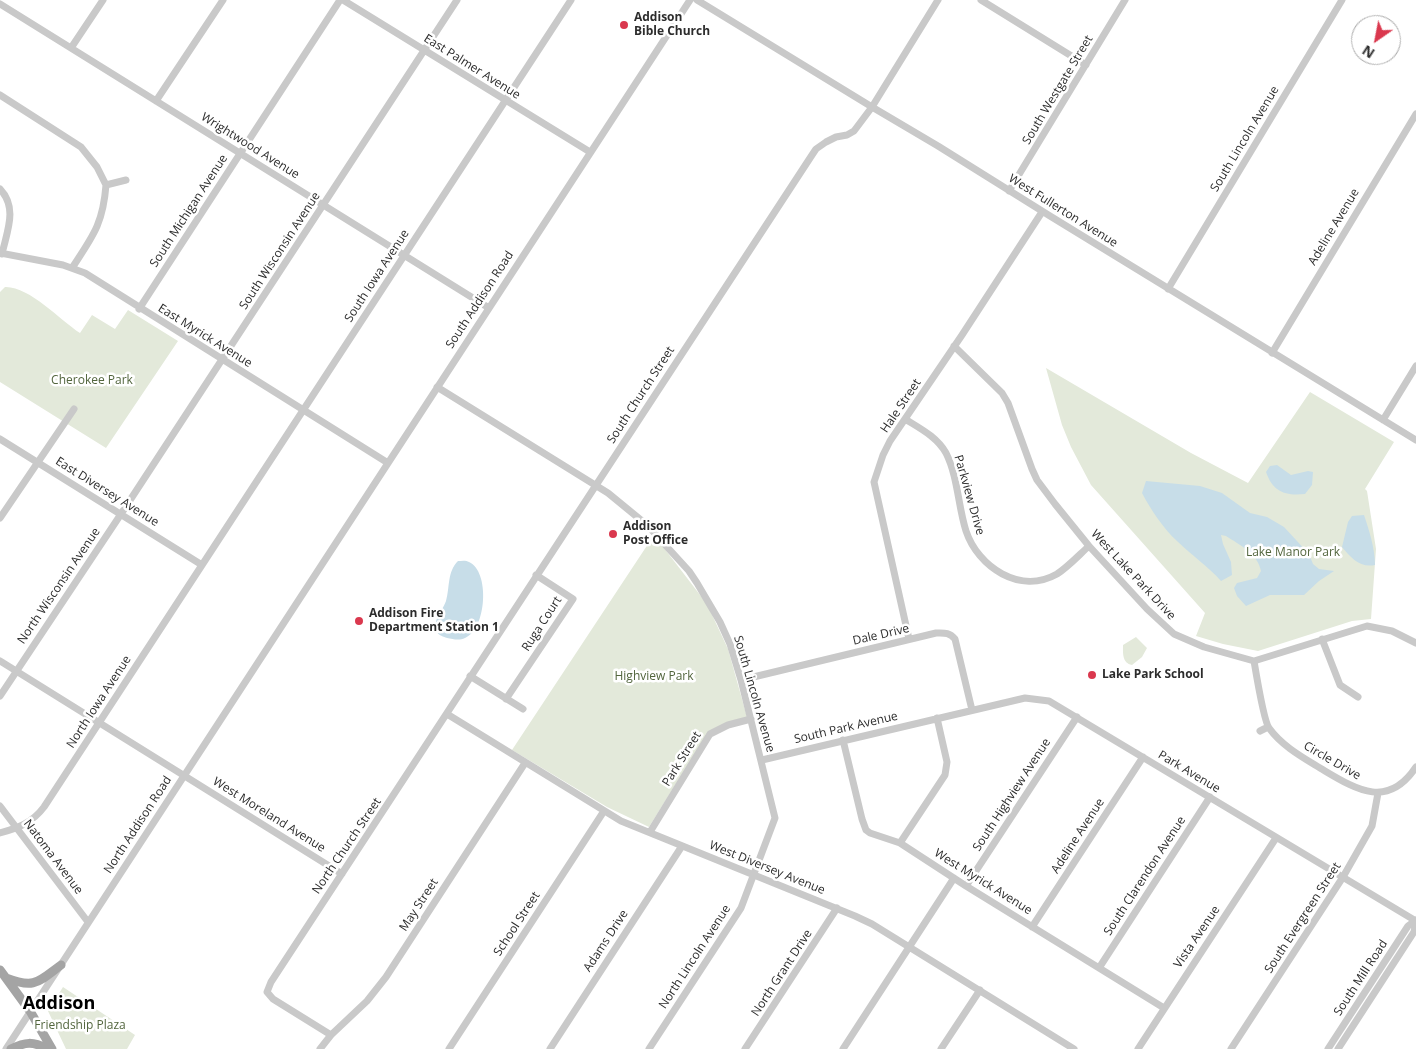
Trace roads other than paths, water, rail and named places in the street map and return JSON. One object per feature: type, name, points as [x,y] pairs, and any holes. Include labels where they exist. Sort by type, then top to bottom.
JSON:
[{"type":"main road","points":[[6,978],[16,982],[31,984],[40,981],[60,965]]},
{"type":"main road","points":[[0,970],[30,1012],[52,1049]]},
{"type":"main road","points":[[11,1049],[30,1042],[47,1049]]},
{"type":"street","points":[[71,48],[103,0]]},
{"type":"street","points":[[156,101],[222,0]]},
{"type":"street","name":"East Palmer Avenue","points":[[342,0],[590,152]]},
{"type":"street","name":"South Michigan Avenue","points":[[139,309],[342,0]]},
{"type":"street","name":"South Wisconsin Avenue","points":[[121,514],[457,0]]},
{"type":"street","name":"South Iowa Avenue","points":[[202,565],[571,0]]},
{"type":"street","name":"South Addison Road","points":[[290,613],[690,0]]},
{"type":"street","name":"West Fullerton Avenue","points":[[697,0],[1416,440]]},
{"type":"street","name":"South Church Street","points":[[447,714],[450,706],[816,148],[836,137],[847,135],[854,131],[872,107],[938,0]]},
{"type":"street","points":[[981,0],[1086,64]]},
{"type":"street","name":"South Westgate Street","points":[[1009,190],[1125,0]]},
{"type":"street","name":"South Lincoln Avenue","points":[[1168,289],[1342,0]]},
{"type":"street","name":"Wrightwood Avenue","points":[[0,4],[489,308]]},
{"type":"street","points":[[0,95],[81,147],[97,167],[106,185],[103,212],[98,226],[72,268]]},
{"type":"street","name":"Adeline Avenue","points":[[1272,353],[1416,114]]},
{"type":"street","points":[[106,185],[126,180]]},
{"type":"street","points":[[0,189],[7,197],[11,211],[1,253]]},
{"type":"street","name":"Hale Street","points":[[909,639],[874,482],[883,456],[905,419],[1042,212]]},
{"type":"street","name":"East Myrick Avenue","points":[[1,253],[72,268],[85,273],[139,309],[388,463]]},
{"type":"street","name":"West Lake Park Drive","points":[[954,346],[1002,393],[1008,403],[1037,480],[1089,546],[1147,609],[1174,634],[1204,647],[1254,661]]},
{"type":"street","points":[[1383,420],[1416,366]]},
{"type":"street","name":"South Lincoln Avenue","points":[[437,387],[608,493],[652,529],[689,571],[720,622],[730,644],[762,760],[775,818],[754,875]]},
{"type":"street","points":[[0,518],[74,409]]},
{"type":"street","name":"Parkview Drive","points":[[905,419],[932,436],[945,453],[952,471],[965,528],[970,541],[981,557],[995,570],[1003,575],[1021,580],[1041,580],[1058,573],[1089,546]]},
{"type":"street","name":"East Diversey Avenue","points":[[0,439],[202,565]]},
{"type":"street","name":"North Wisconsin Avenue","points":[[0,696],[121,514]]},
{"type":"street","name":"North Iowa Avenue","points":[[0,833],[29,822],[40,812],[202,565]]},
{"type":"street","name":"Ruga Court","points":[[506,699],[573,599],[536,575]]},
{"type":"street","name":"North Addison Road","points":[[6,1049],[290,613]]},
{"type":"street","points":[[1260,731],[1268,727],[1254,661],[1367,626],[1392,631],[1416,643]]},
{"type":"street","name":"Dale Drive","points":[[741,680],[909,639],[944,633],[952,636],[956,644],[972,710]]},
{"type":"street","points":[[1322,640],[1340,685],[1358,697]]},
{"type":"street","name":"West Moreland Avenue","points":[[0,662],[342,874]]},
{"type":"street","points":[[470,676],[523,710]]},
{"type":"street","name":"Park Avenue","points":[[937,718],[1025,698],[1049,701],[1416,921]]},
{"type":"street","name":"West Diversey Avenue","points":[[447,714],[621,821],[837,908],[872,924],[1074,1049]]},
{"type":"street","name":"North Church Street","points":[[331,1035],[273,999],[268,992],[270,982],[447,714]]},
{"type":"street","name":"South Highview Avenue","points":[[966,886],[1077,717]]},
{"type":"street","points":[[900,843],[943,779],[946,769],[937,718]]},
{"type":"street","name":"South Park Avenue","points":[[762,760],[937,718]]},
{"type":"street","name":"Park Street","points":[[650,832],[710,734],[728,725],[751,719]]},
{"type":"street","name":"Circle Drive","points":[[1268,727],[1294,753],[1357,790],[1378,792]]},
{"type":"street","name":"West Myrick Avenue","points":[[843,740],[866,830],[900,843],[1164,1008]]},
{"type":"street","name":"Adeline Avenue","points":[[1032,927],[1143,757]]},
{"type":"street","name":"May Street","points":[[320,1049],[331,1035],[367,1001],[386,977],[525,763]]},
{"type":"street","points":[[1378,792],[1393,788],[1406,780],[1416,767]]},
{"type":"street","name":"South Evergreen Street","points":[[1232,1049],[1343,877],[1372,826],[1378,792]]},
{"type":"street","name":"South Clarendon Avenue","points":[[1099,968],[1210,797]]},
{"type":"street","name":"Natoma Avenue","points":[[0,806],[88,922]]},
{"type":"street","name":"School Street","points":[[449,1049],[604,811]]},
{"type":"street","name":"Vista Avenue","points":[[1138,1049],[1276,838]]},
{"type":"street","name":"Adams Drive","points":[[550,1049],[682,846]]},
{"type":"street","name":"North Lincoln Avenue","points":[[648,1049],[741,908],[754,875]]},
{"type":"street","points":[[842,1049],[954,878]]},
{"type":"street","name":"North Grant Drive","points":[[745,1049],[837,908]]},
{"type":"street","name":"South Mill Road","points":[[1328,1049],[1408,926],[1416,921]]},
{"type":"street","name":"South Mill Road","points":[[1338,1049],[1414,932],[1416,921]]},
{"type":"street","points":[[941,1049],[980,990]]},
{"type":"water","points":[[1277,465],[1291,475],[1308,471],[1313,472],[1312,485],[1305,494],[1286,493],[1272,484],[1266,472],[1270,466]]},
{"type":"water","points":[[1146,481],[1200,486],[1222,493],[1250,513],[1267,517],[1284,527],[1309,554],[1313,564],[1319,569],[1334,571],[1319,581],[1304,595],[1270,595],[1246,606],[1237,596],[1234,588],[1237,583],[1257,578],[1261,571],[1252,555],[1226,536],[1221,535],[1231,562],[1232,575],[1221,581],[1162,525],[1142,493]]},
{"type":"water","points":[[1364,515],[1375,559],[1375,565],[1370,566],[1360,564],[1342,547],[1348,522],[1352,516]]},
{"type":"water","points":[[458,561],[468,561],[476,567],[483,588],[483,600],[478,624],[472,633],[458,640],[440,635],[436,631],[435,626],[446,601],[452,570]]},
{"type":"place","name":"Addison Bible Church","points":[[624,25]]},
{"type":"place","name":"Addison Post Office","points":[[613,534]]},
{"type":"place","name":"Addison Fire Department Station 1","points":[[359,621]]},
{"type":"place","name":"Lake Park School","points":[[1092,675]]},
{"type":"district","name":"Addison","points":[[59,1004]]},
{"type":"park label","name":"Cherokee Park","points":[[92,381]]},
{"type":"park label","name":"Lake Manor Park","points":[[1293,553]]},
{"type":"park label","name":"Highview Park","points":[[654,677]]},
{"type":"park label","name":"Friendship Plaza","points":[[80,1026]]}]
